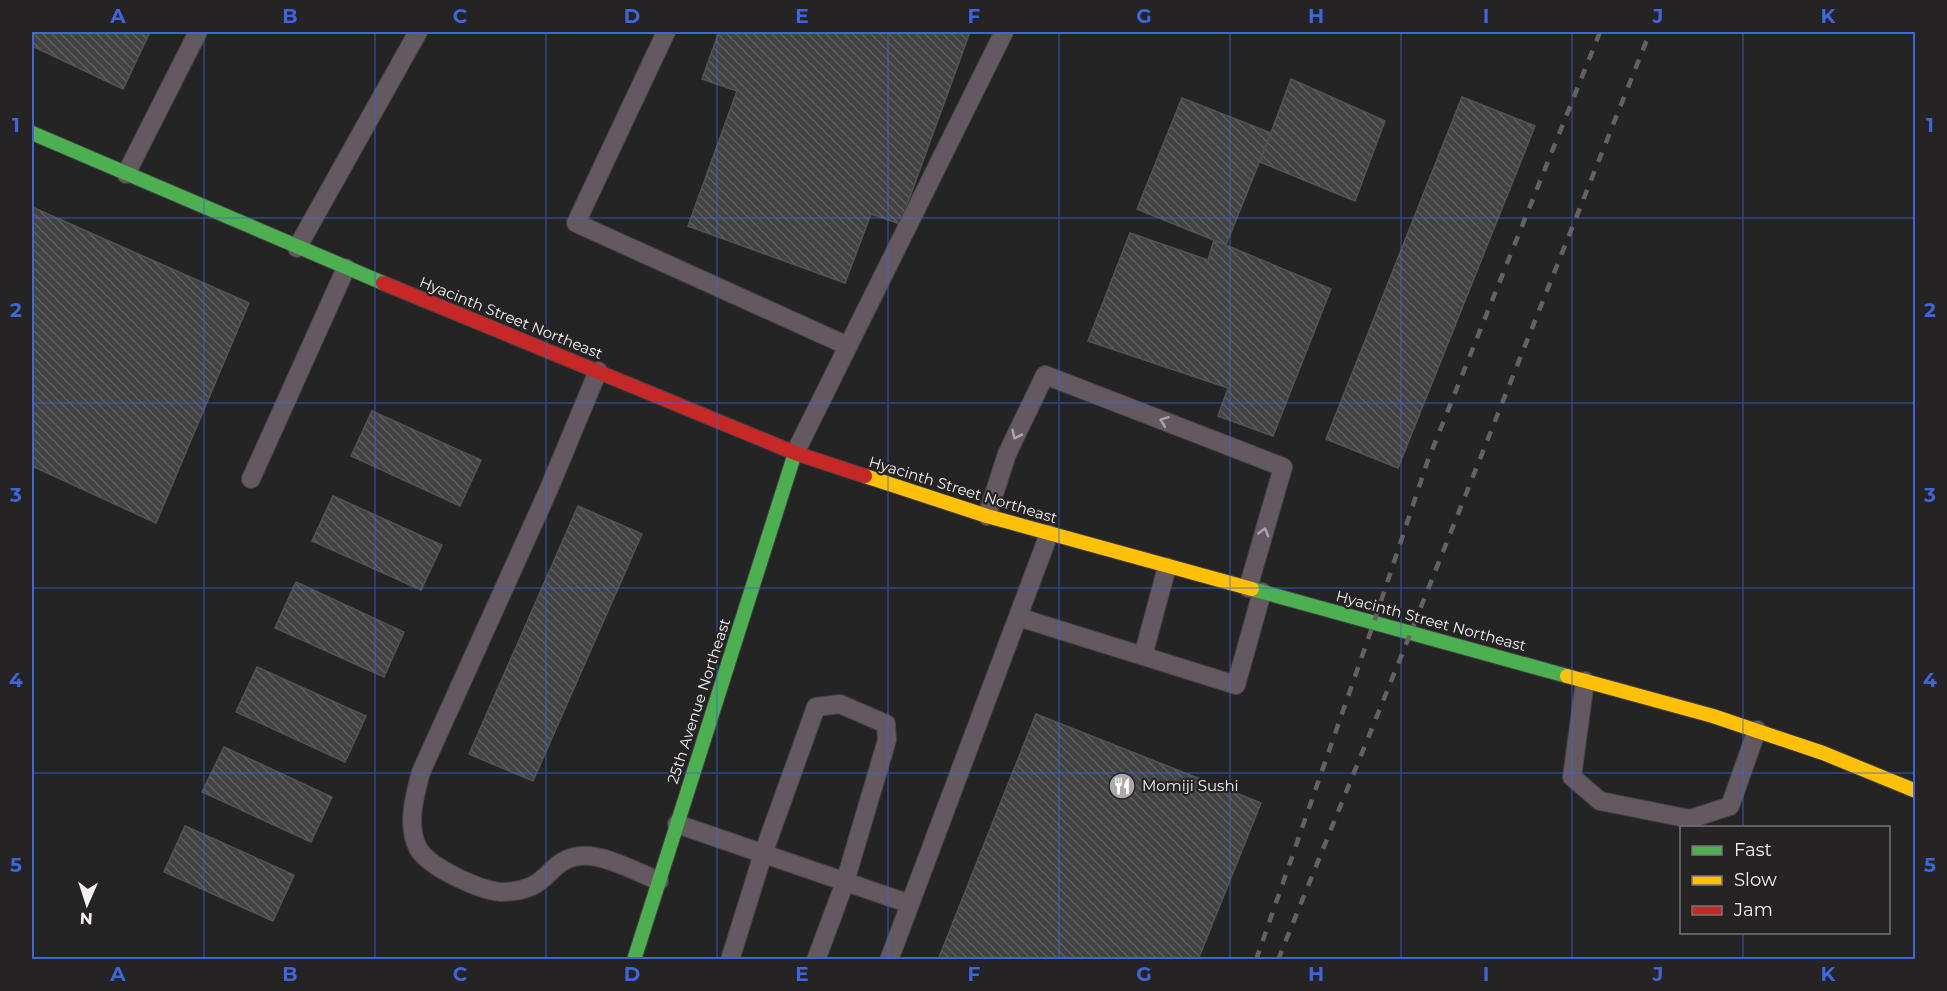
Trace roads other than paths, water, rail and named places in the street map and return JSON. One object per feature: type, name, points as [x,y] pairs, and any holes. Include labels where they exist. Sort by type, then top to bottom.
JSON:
[{"type":"main road","name":"Hyacinth Street Northeast","points":[[32,133],[297,248],[795,453],[1049,534],[1757,730],[1823,753],[1916,791]]},
{"type":"main road","name":"25th Avenue Northeast","points":[[634,960],[795,453]]},
{"type":"lane","points":[[126,174],[198,32]]},
{"type":"lane","points":[[297,248],[418,32]]},
{"type":"lane","points":[[666,32],[576,223],[848,346]]},
{"type":"lane","points":[[795,453],[1004,32]]},
{"type":"lane","points":[[251,479],[346,268]]},
{"type":"lane","points":[[598,371],[548,491],[421,771],[414,802],[413,832],[418,848],[430,862],[461,880],[499,892],[533,886],[563,860],[578,856],[594,855],[659,881]]},
{"type":"lane","points":[[987,516],[1006,454],[1045,375],[1283,467],[1236,685],[1018,617]]},
{"type":"lane","points":[[889,960],[1049,534]]},
{"type":"lane","points":[[1143,656],[1167,567]]},
{"type":"lane","points":[[1585,681],[1572,777],[1600,801],[1690,819],[1730,806],[1757,730]]},
{"type":"lane","points":[[730,960],[763,854],[816,707],[840,704],[886,724],[887,740],[845,882],[816,960]]},
{"type":"lane","points":[[677,824],[910,904]]},
{"type":"railway","points":[[1256,960],[1428,460],[1600,32]]},
{"type":"railway","points":[[1278,960],[1650,32]]},
{"type":"place","name":"Momiji Sushi","points":[[1122,786]]}]
